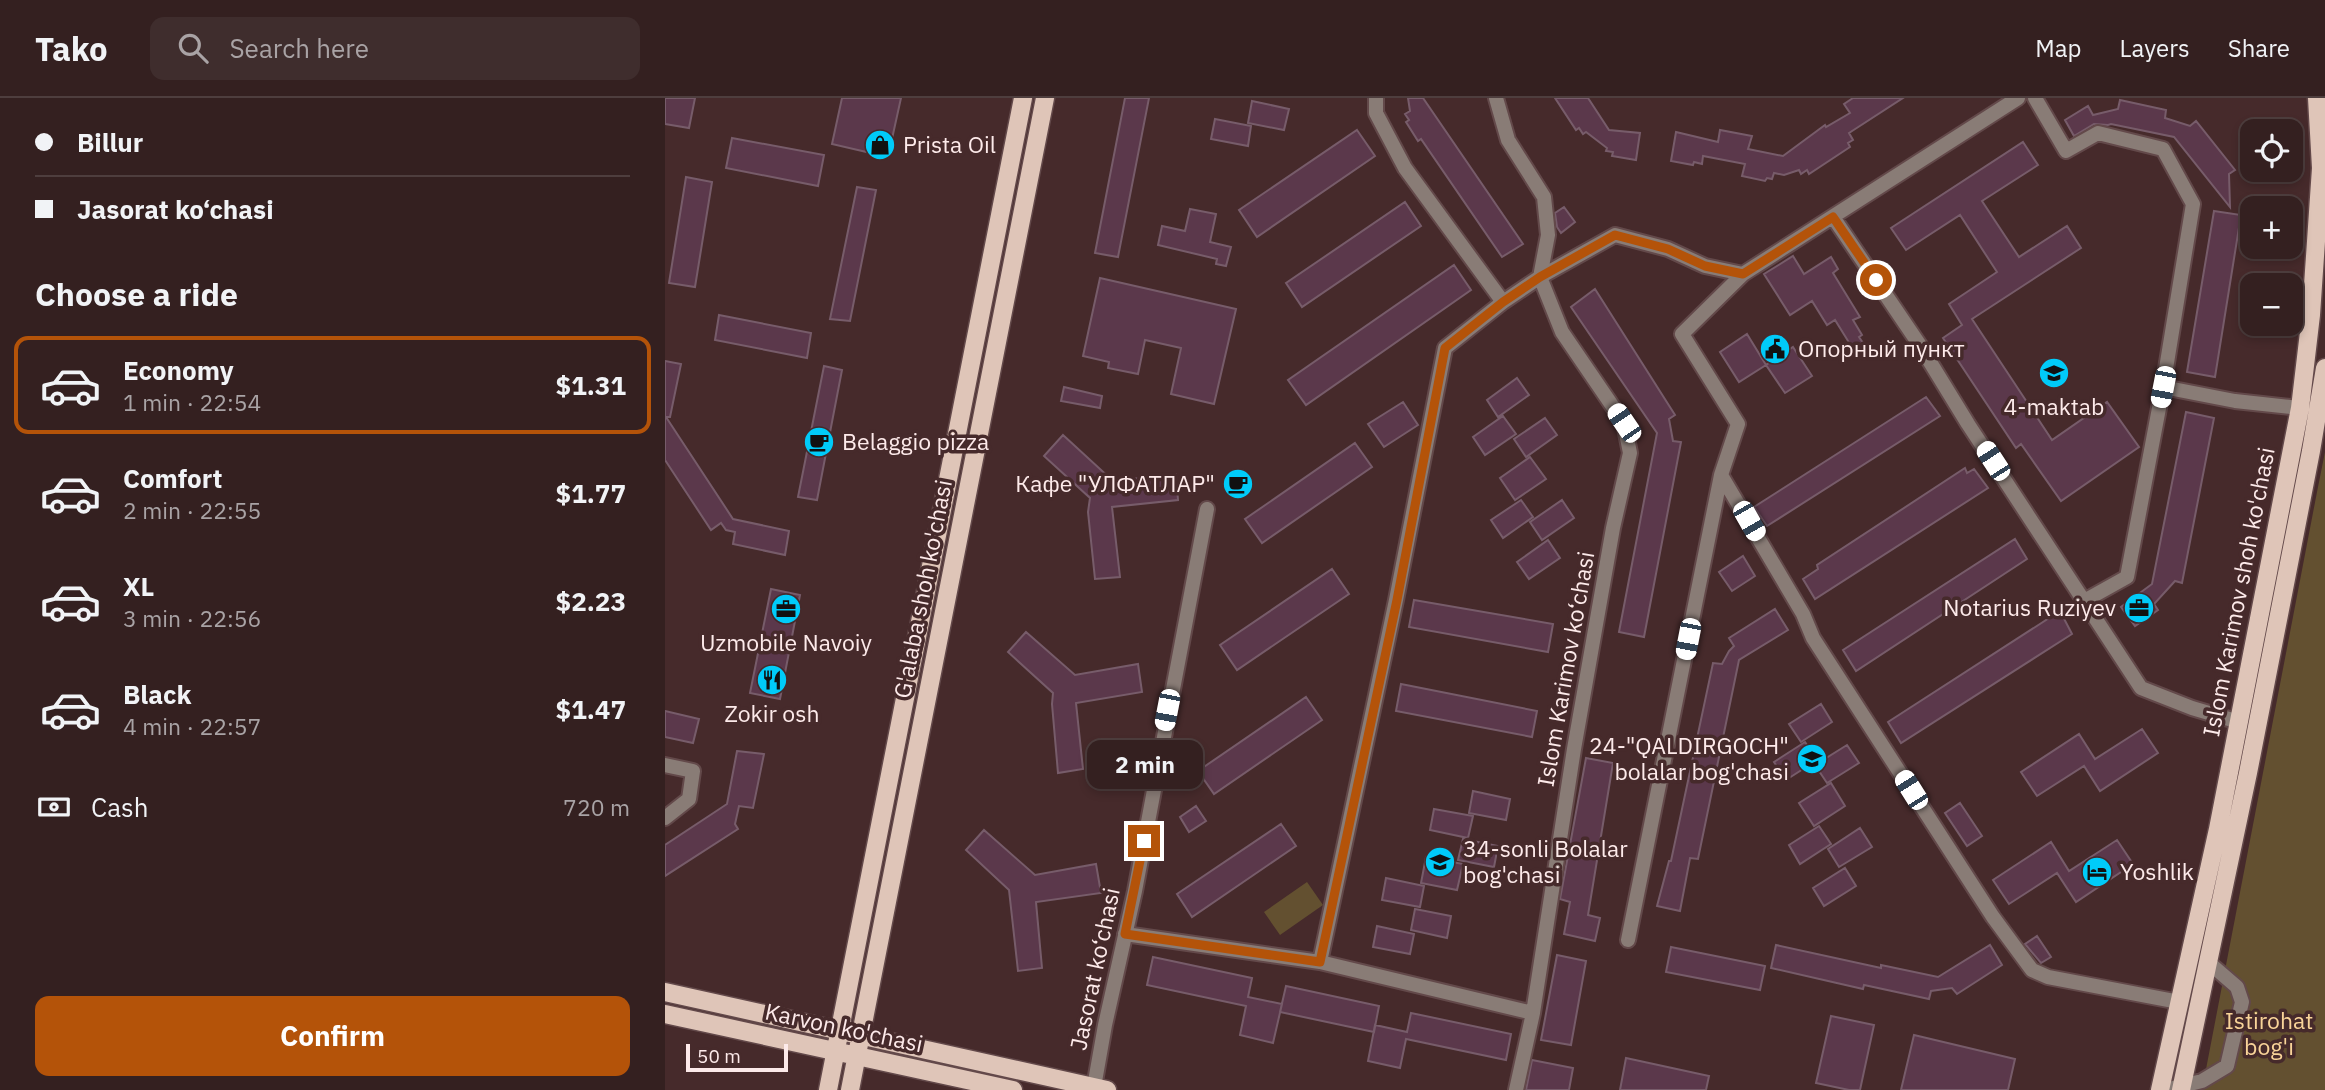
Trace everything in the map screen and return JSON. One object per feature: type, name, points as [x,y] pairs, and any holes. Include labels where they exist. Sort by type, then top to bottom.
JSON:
[{"type":"main road","name":"G'alaba shoh ko'chasi","points":[[828,1090],[1023,98]]},
{"type":"main road","name":"G'alaba shoh ko'chasi","points":[[850,1090],[1045,98]]},
{"type":"main road","name":"Islom Karimov shoh ko'chasi","points":[[2160,1090],[2239,722],[2300,408],[2311,315],[2321,168],[2317,98]]},
{"type":"main road","name":"Islom Karimov shoh ko'chasi","points":[[2176,1089],[2208,962],[2251,760],[2325,368]]},
{"type":"main road","points":[[665,992],[1100,1089]]},
{"type":"main road","name":"Karvon ko'chasi","points":[[665,1014],[1013,1090]]},
{"type":"street","points":[[1376,98],[1377,113],[1405,168],[1503,302]]},
{"type":"street","points":[[1496,98],[1509,141],[1544,197],[1548,236],[1540,277]]},
{"type":"street","points":[[1628,940],[1721,475],[1738,424],[1682,334],[1743,274],[2018,98]]},
{"type":"street","points":[[2035,98],[2066,151],[2098,133],[2163,149],[2193,204],[2163,387],[2127,577],[2084,601]]},
{"type":"street","points":[[1833,217],[1919,344],[1968,424],[2141,688],[2192,708],[2239,722]]},
{"type":"street","points":[[1320,962],[1397,600],[1445,348],[1503,302],[1540,277],[1615,235],[1668,249],[1705,266],[1743,274]]},
{"type":"street","name":"Islom Karimov ko‘chasi","points":[[1516,1090],[1533,1013],[1574,749],[1613,528],[1630,453],[1624,423],[1562,331],[1540,277]]},
{"type":"street","points":[[2163,387],[2235,401],[2300,408]]},
{"type":"street","points":[[1721,475],[1803,614],[1813,638],[1993,917],[2032,970],[2048,977],[2179,1002]]},
{"type":"street","name":"Jasorat ko‘chasi","points":[[1100,1089],[1125,934],[1207,509]]},
{"type":"street","points":[[665,765],[693,771],[689,799],[665,818]]},
{"type":"street","points":[[1125,934],[1320,962],[1533,1013]]},
{"type":"street","points":[[2176,1089],[2202,1081],[2227,1066],[2242,1002],[2237,987],[2208,962]]},
{"type":"green space","name":"Istirohat bog'i","points":[[2325,452],[2325,1090],[2202,1090],[2317,492]]},
{"type":"green space","points":[[1307,882],[1323,905],[1280,935],[1264,912]]},
{"type":"building","points":[[665,98],[695,98],[689,128],[665,124]]},
{"type":"building","points":[[842,98],[901,98],[888,157],[832,144]]},
{"type":"building","points":[[1125,98],[1149,98],[1118,257],[1095,253]]},
{"type":"building","points":[[1408,98],[1423,98],[1523,244],[1502,257],[1421,139],[1418,141],[1406,122],[1409,120],[1405,114],[1410,111]]},
{"type":"building","points":[[1555,98],[1588,98],[1609,130],[1640,133],[1636,160],[1612,156],[1613,152],[1606,151],[1607,148],[1586,132],[1583,134],[1579,128],[1576,130]]},
{"type":"building","points":[[1853,98],[1903,98],[1849,133],[1853,140],[1848,143],[1850,147],[1809,174],[1807,170],[1801,174],[1799,170],[1784,175],[1774,173],[1772,179],[1767,178],[1765,181],[1742,176],[1745,164],[1703,156],[1702,164],[1671,161],[1676,132],[1718,142],[1720,130],[1752,136],[1748,149],[1783,156],[1825,125],[1826,127],[1850,113],[1844,104]]},
{"type":"building","points":[[2120,100],[2166,110],[2165,118],[2190,126],[2196,121],[2235,170],[2229,174],[2230,207],[2174,137],[2111,124],[2094,124],[2074,136],[2065,120],[2088,106],[2093,115],[2118,109]]},
{"type":"building","points":[[1252,101],[1289,109],[1284,130],[1248,123]]},
{"type":"building","points":[[1215,119],[1251,126],[1248,146],[1211,139]]},
{"type":"building","points":[[1357,130],[1375,156],[1257,237],[1239,210]]},
{"type":"building","points":[[732,138],[824,155],[818,186],[726,168]]},
{"type":"building","points":[[2023,142],[2038,165],[1982,201],[2019,257],[2067,226],[2081,248],[1972,319],[2052,440],[2107,402],[2139,447],[2061,501],[2021,444],[2016,448],[1943,338],[1962,325],[1949,304],[1997,272],[1960,215],[1906,250],[1891,228]]},
{"type":"building","points":[[686,177],[712,182],[695,287],[669,283]]},
{"type":"building","points":[[857,187],[876,190],[850,321],[830,319]]},
{"type":"building","points":[[1405,202],[1421,226],[1302,307],[1286,283]]},
{"type":"building","points":[[1564,207],[1575,222],[1561,233],[1557,227],[1555,213]]},
{"type":"building","points":[[1190,209],[1216,214],[1210,242],[1231,247],[1226,266],[1216,264],[1217,259],[1158,245],[1162,226],[1185,231]]},
{"type":"building","points":[[2214,211],[2240,215],[2215,377],[2187,372]]},
{"type":"building","points":[[1793,256],[1804,274],[1831,257],[1838,269],[1833,273],[1860,317],[1853,320],[1862,335],[1859,337],[1863,343],[1853,349],[1835,320],[1827,325],[1812,301],[1790,315],[1764,274]]},
{"type":"building","points":[[1454,265],[1471,290],[1306,405],[1288,380]]},
{"type":"building","points":[[1100,278],[1236,309],[1214,404],[1171,394],[1181,348],[1145,340],[1138,374],[1108,368],[1109,362],[1083,356]]},
{"type":"building","points":[[1595,289],[1675,415],[1669,419],[1673,441],[1681,442],[1644,637],[1619,632],[1657,433],[1571,307]]},
{"type":"building","points":[[719,315],[811,333],[807,358],[715,340]]},
{"type":"building","points":[[1747,334],[1766,365],[1739,382],[1720,352]]},
{"type":"building","points":[[1793,347],[1812,376],[1785,393],[1766,365]]},
{"type":"building","points":[[665,361],[681,364],[670,417],[666,417],[733,519],[789,531],[785,555],[733,544],[735,532],[726,530],[721,523],[711,530],[665,460]]},
{"type":"building","points":[[824,366],[842,370],[817,500],[798,497]]},
{"type":"building","points":[[1517,378],[1529,395],[1498,417],[1487,400]]},
{"type":"building","points":[[1064,387],[1102,396],[1100,408],[1061,401]]},
{"type":"building","points":[[1926,397],[1940,416],[1767,526],[1754,507]]},
{"type":"building","points":[[1403,402],[1418,425],[1384,447],[1368,424]]},
{"type":"building","points":[[2186,412],[2214,418],[2182,583],[2175,581],[2154,604],[2158,610],[2135,626],[2121,607],[2152,584]]},
{"type":"building","points":[[1503,416],[1516,434],[1485,455],[1473,437]]},
{"type":"building","points":[[1545,418],[1557,435],[1526,457],[1514,439]]},
{"type":"building","points":[[1063,435],[1113,481],[1176,474],[1178,500],[1112,507],[1120,577],[1095,579],[1088,512],[1090,498],[1044,456]]},
{"type":"building","points":[[1355,443],[1372,467],[1262,543],[1245,519]]},
{"type":"building","points":[[1530,457],[1546,479],[1515,500],[1500,478]]},
{"type":"building","points":[[1965,468],[1967,473],[1974,469],[1988,488],[1815,599],[1803,579],[1818,569],[1817,565]]},
{"type":"building","points":[[1521,500],[1533,517],[1503,538],[1491,520]]},
{"type":"building","points":[[1562,500],[1574,518],[1542,540],[1530,522]]},
{"type":"building","points":[[2015,539],[2027,559],[1856,671],[1843,650]]},
{"type":"building","points":[[1548,540],[1560,558],[1529,579],[1517,562]]},
{"type":"building","points":[[1743,556],[1755,576],[1732,591],[1719,572]]},
{"type":"building","points":[[1332,569],[1349,594],[1237,670],[1220,645]]},
{"type":"building","points":[[771,589],[800,595],[780,699],[750,693]]},
{"type":"building","points":[[1414,600],[1553,624],[1548,652],[1409,627]]},
{"type":"building","points":[[1775,609],[1788,630],[1739,660],[1698,859],[1690,858],[1680,911],[1657,906],[1671,861],[1713,663],[1722,664],[1734,646],[1729,638]]},
{"type":"building","points":[[2060,611],[2072,634],[1901,743],[1888,722]]},
{"type":"building","points":[[1026,632],[1075,675],[1138,664],[1142,692],[1076,703],[1083,769],[1058,773],[1053,693],[1008,652]]},
{"type":"building","points":[[1401,684],[1537,711],[1532,737],[1396,711]]},
{"type":"building","points":[[1306,697],[1322,720],[1214,794],[1198,771]]},
{"type":"building","points":[[1821,704],[1832,722],[1801,742],[1789,724]]},
{"type":"building","points":[[665,711],[699,719],[693,743],[665,737]]},
{"type":"building","points":[[2142,729],[2158,753],[2100,791],[2084,766],[2037,796],[2021,772],[2079,734],[2095,759]]},
{"type":"building","points":[[1805,742],[1817,760],[1786,780],[1774,762]]},
{"type":"building","points":[[1847,745],[1859,763],[1827,783],[1815,765]]},
{"type":"building","points":[[737,751],[764,754],[753,808],[739,806],[735,824],[738,829],[665,876],[665,845],[727,804]]},
{"type":"building","points":[[1586,758],[1613,763],[1588,915],[1600,918],[1595,941],[1564,934],[1570,902],[1560,899]]},
{"type":"building","points":[[1831,783],[1845,806],[1814,826],[1799,803]]},
{"type":"building","points":[[1473,791],[1510,799],[1506,820],[1469,813]]},
{"type":"building","points":[[1960,803],[1982,836],[1967,846],[1945,813]]},
{"type":"building","points":[[1196,806],[1206,821],[1189,832],[1180,817]]},
{"type":"building","points":[[1434,809],[1473,816],[1468,838],[1430,830]]},
{"type":"building","points":[[1281,824],[1296,846],[1192,917],[1177,894]]},
{"type":"building","points":[[1819,826],[1831,844],[1800,864],[1789,845]]},
{"type":"building","points":[[1860,828],[1872,847],[1839,867],[1828,849]]},
{"type":"building","points":[[984,830],[1035,875],[1096,864],[1101,893],[1036,902],[1042,968],[1018,971],[1009,890],[966,850]]},
{"type":"building","points":[[1463,839],[1498,846],[1494,867],[1458,860]]},
{"type":"building","points":[[2117,840],[2133,864],[2076,902],[2057,873],[2009,904],[1993,880],[2051,842],[2069,871]]},
{"type":"building","points":[[1426,857],[1463,864],[1457,890],[1421,883]]},
{"type":"building","points":[[1845,868],[1856,886],[1824,906],[1813,888]]},
{"type":"building","points":[[1386,878],[1424,886],[1420,907],[1382,900]]},
{"type":"building","points":[[1415,909],[1451,916],[1447,938],[1411,930]]},
{"type":"building","points":[[1377,926],[1414,934],[1410,954],[1373,947]]},
{"type":"building","points":[[2037,936],[2051,957],[2041,963],[2025,944]]},
{"type":"building","points":[[1776,945],[1881,968],[1881,965],[1938,977],[1990,945],[2002,965],[1957,994],[1952,988],[1931,991],[1929,999],[1864,985],[1863,989],[1771,968]]},
{"type":"building","points":[[1671,947],[1765,966],[1760,990],[1666,972]]},
{"type":"building","points":[[1557,955],[1586,961],[1571,1045],[1541,1040]]},
{"type":"building","points":[[1153,957],[1252,978],[1248,997],[1282,1004],[1273,1043],[1240,1035],[1246,1006],[1147,985]]},
{"type":"building","points":[[1286,986],[1379,1006],[1374,1032],[1280,1012]]},
{"type":"building","points":[[1411,1013],[1511,1034],[1506,1060],[1406,1039],[1400,1068],[1368,1061],[1375,1025],[1407,1032]]},
{"type":"building","points":[[1831,1016],[1874,1025],[1860,1090],[1816,1083]]},
{"type":"building","points":[[1914,1035],[2015,1059],[2008,1090],[1901,1090]]},
{"type":"building","points":[[1626,1058],[1709,1076],[1706,1090],[1620,1090]]},
{"type":"building","points":[[1532,1060],[1573,1068],[1569,1090],[1526,1090]]},
{"type":"place","name":"Prista Oil","points":[[880,145]]},
{"type":"place","name":"Опорный пункт","points":[[1775,349]]},
{"type":"place","name":"4-maktab","points":[[2054,373]]},
{"type":"place","name":"Belaggio pizza","points":[[819,442]]},
{"type":"place","name":"Кафе \"УЛФАТЛАР\"","points":[[1238,484]]},
{"type":"place","name":"Notarius Ruziyev","points":[[2139,608]]},
{"type":"place","name":"Uzmobile Navoiy","points":[[786,609]]},
{"type":"place","name":"Zokir osh","points":[[772,680]]},
{"type":"place","name":"24-\"QALDIRGOCH\" bolalar bog'chasi","points":[[1812,759]]},
{"type":"place","name":"34-sonli Bolalar bog'chasi","points":[[1440,862]]},
{"type":"place","name":"Yoshlik","points":[[2097,872]]},
{"type":"route","points":[[1144,841],[1125,934],[1320,962],[1370,716],[1397,600],[1445,348],[1503,302],[1540,277],[1615,235],[1668,249],[1705,266],[1743,274],[1833,217],[1876,280]]}]
